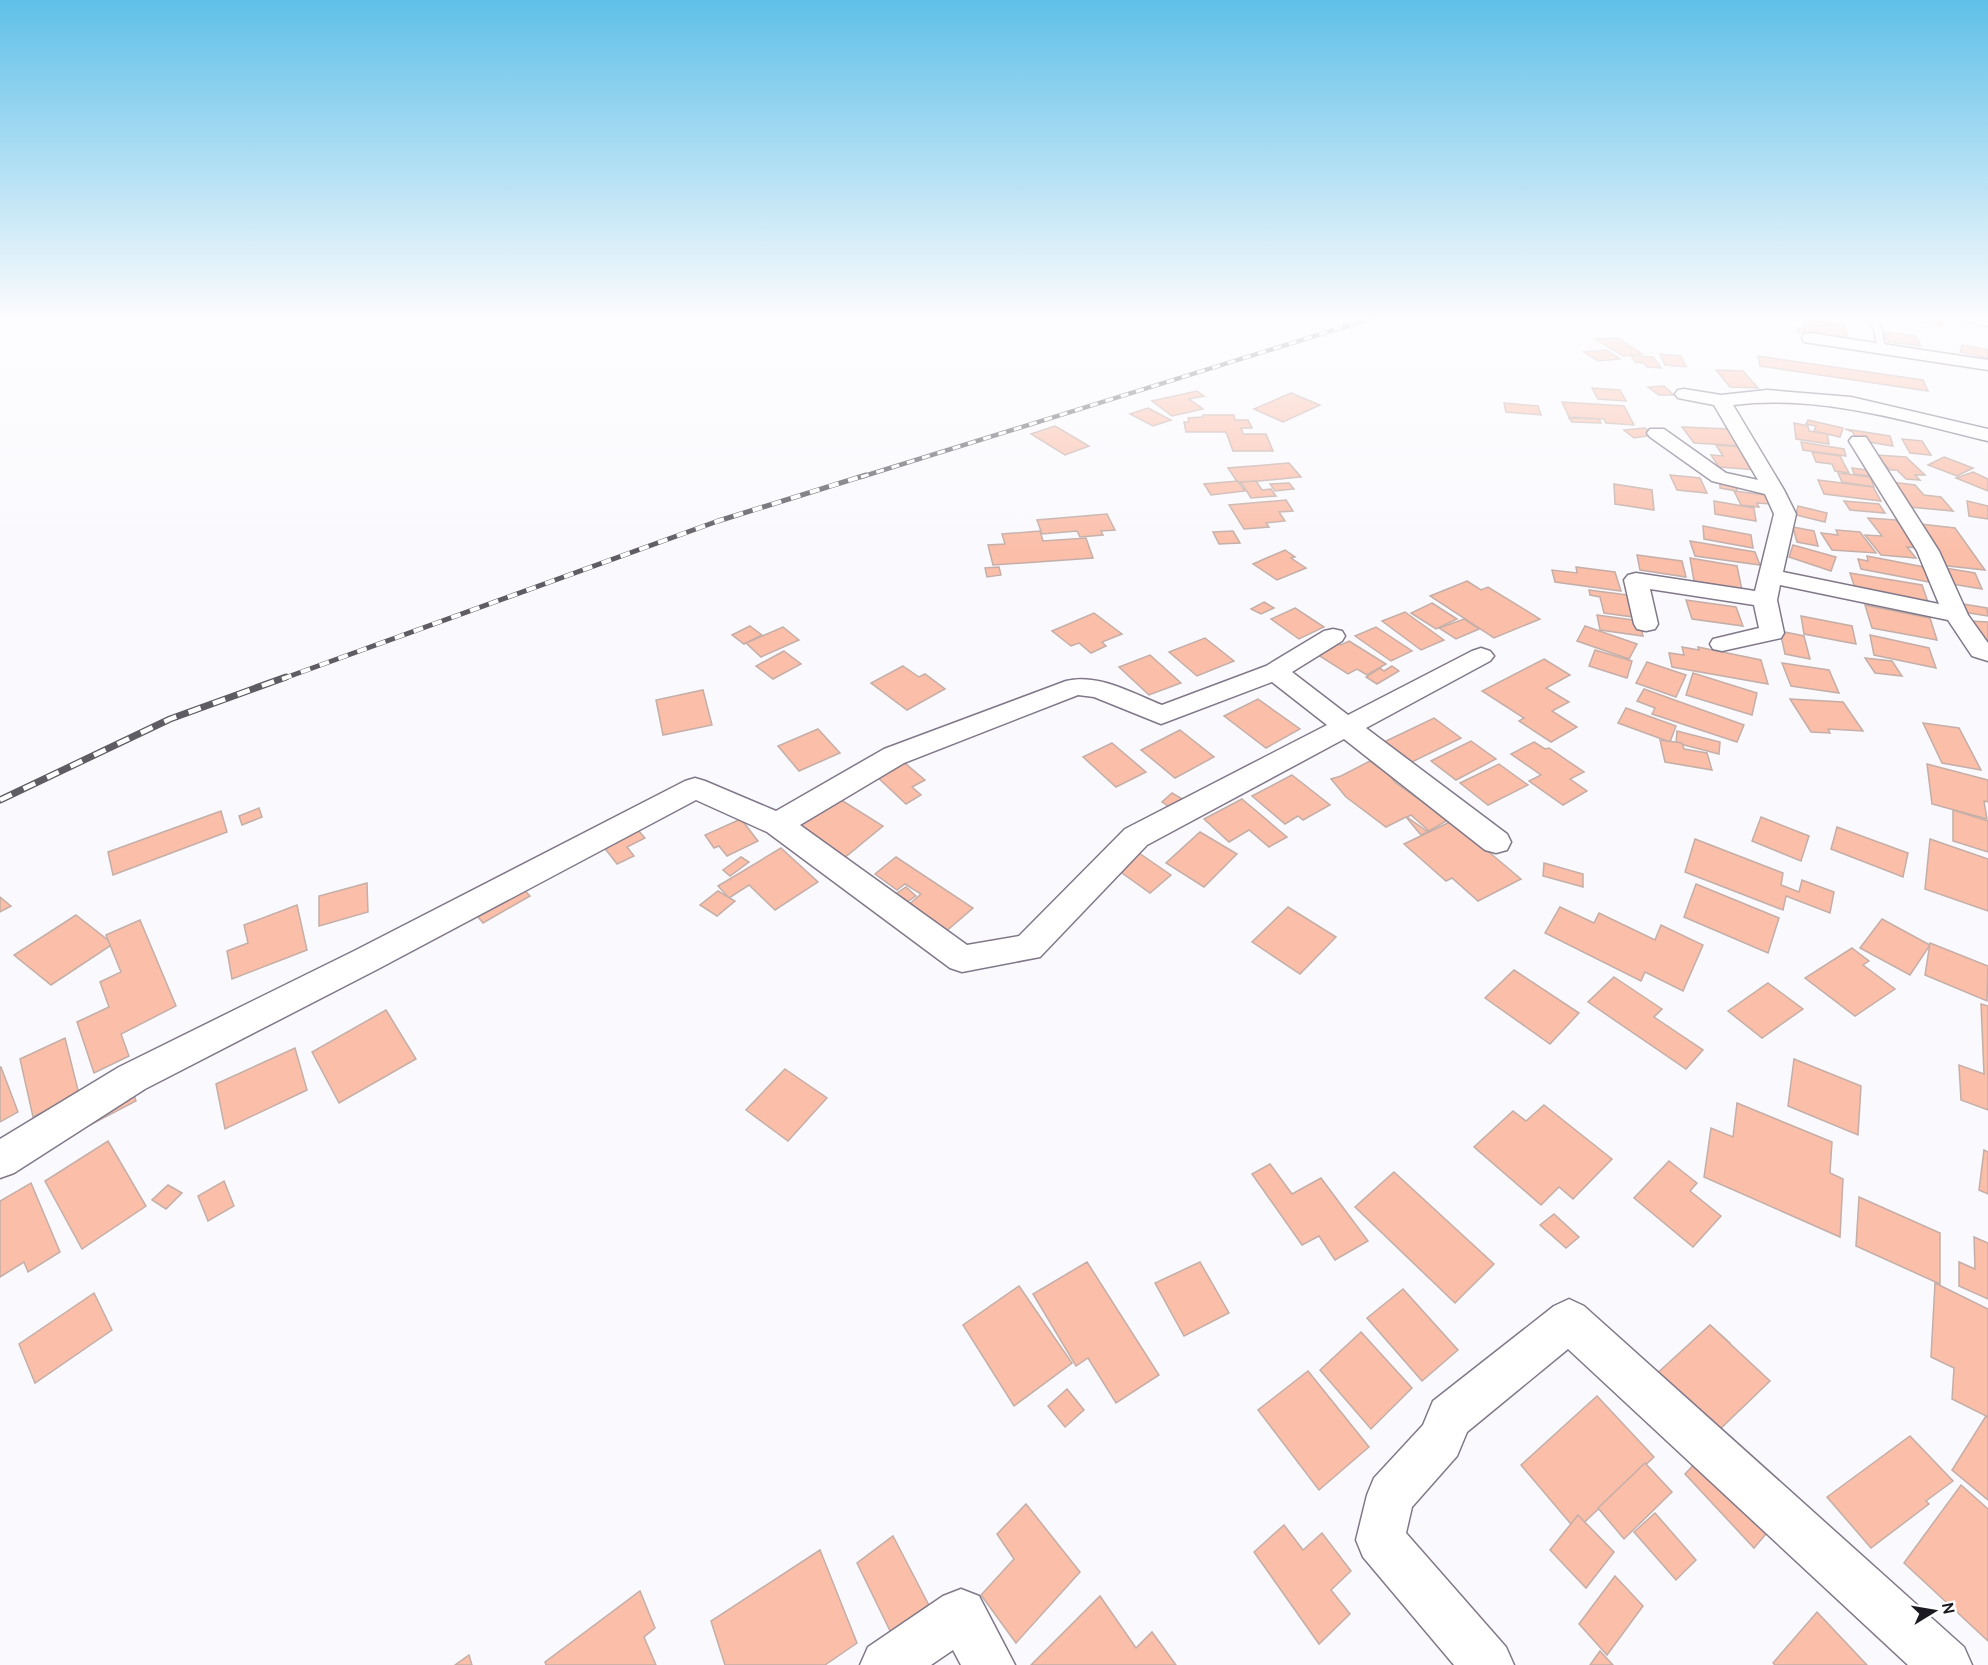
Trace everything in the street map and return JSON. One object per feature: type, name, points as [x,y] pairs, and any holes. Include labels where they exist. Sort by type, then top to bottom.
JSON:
[{"type":"street","points":[[1684,394],[1721,401],[1767,396],[1851,403],[1988,435]]},
{"type":"street","points":[[1721,401],[1774,490],[1785,514],[1765,600],[1772,633],[1722,644]]},
{"type":"street","points":[[1657,433],[1719,477],[1774,490]]},
{"type":"street","points":[[1859,441],[1928,551],[1956,615],[1981,651],[1988,653]]},
{"type":"street","points":[[1771,576],[1956,615]]},
{"type":"street","points":[[1646,624],[1636,580],[1765,600]]},
{"type":"street","points":[[778,824],[894,756],[1076,687],[1099,689],[1161,715],[1275,672],[1333,636]]},
{"type":"street","points":[[0,1160],[132,1078],[366,960],[695,788],[778,824],[962,959],[1028,948],[1136,837],[1481,656]]},
{"type":"street","points":[[1275,672],[1496,842]]},
{"type":"street","points":[[1488,1665],[1380,1540],[1391,1495],[1441,1440],[1449,1416],[1569,1321],[1946,1665]]},
{"type":"street","points":[[886,1665],[961,1614],[989,1665]]},
{"type":"building","points":[[1185,394],[1201,394],[1204,396],[1189,399],[1203,409],[1172,416],[1152,401]]},
{"type":"building","points":[[1289,394],[1320,405],[1283,422],[1254,409]]},
{"type":"building","points":[[1595,394],[1622,394],[1626,401],[1598,399]]},
{"type":"building","points":[[1562,402],[1624,406],[1634,425],[1606,423],[1604,419],[1569,417]]},
{"type":"building","points":[[1504,403],[1538,406],[1541,415],[1506,412]]},
{"type":"building","points":[[1148,408],[1171,420],[1153,426],[1130,414]]},
{"type":"building","points":[[1203,415],[1234,415],[1235,420],[1248,420],[1252,428],[1241,428],[1243,434],[1266,434],[1273,451],[1233,451],[1226,432],[1186,432],[1184,422],[1189,422],[1188,418],[1203,417]]},
{"type":"building","points":[[1569,418],[1599,419],[1601,423],[1572,422]]},
{"type":"building","points":[[1808,420],[1843,428],[1840,437],[1814,431],[1816,426],[1806,424]]},
{"type":"building","points":[[1794,423],[1808,426],[1809,431],[1827,434],[1829,444],[1796,439]]},
{"type":"building","points":[[1055,426],[1089,446],[1065,455],[1031,434]]},
{"type":"building","points":[[1682,427],[1730,429],[1743,446],[1694,443]]},
{"type":"building","points":[[1645,428],[1654,435],[1634,438],[1624,430]]},
{"type":"building","points":[[1845,429],[1890,436],[1893,446],[1856,440],[1853,432]]},
{"type":"building","points":[[1902,439],[1922,441],[1931,455],[1910,453]]},
{"type":"building","points":[[1801,442],[1844,449],[1846,456],[1803,450]]},
{"type":"building","points":[[1716,445],[1741,447],[1757,470],[1719,467],[1711,455],[1723,456]]},
{"type":"building","points":[[1812,452],[1840,456],[1849,473],[1835,471],[1832,464],[1816,462]]},
{"type":"building","points":[[1876,455],[1906,457],[1925,475],[1915,475],[1920,480],[1906,479],[1897,470],[1890,470]]},
{"type":"building","points":[[1944,457],[1973,468],[1957,476],[1928,465]]},
{"type":"building","points":[[1289,463],[1301,477],[1238,483],[1228,468]]},
{"type":"building","points":[[1852,468],[1867,470],[1869,476],[1854,474]]},
{"type":"building","points":[[1973,472],[1988,479],[1988,491],[1956,478]]},
{"type":"building","points":[[1838,473],[1870,477],[1874,487],[1842,482]]},
{"type":"building","points":[[1670,475],[1700,478],[1707,493],[1677,490]]},
{"type":"building","points":[[1720,480],[1737,483],[1737,491],[1720,488]]},
{"type":"building","points":[[1818,480],[1873,487],[1881,501],[1824,494]]},
{"type":"building","points":[[1238,481],[1245,491],[1211,495],[1204,484]]},
{"type":"building","points":[[1256,481],[1262,490],[1271,489],[1276,496],[1251,498],[1241,482]]},
{"type":"building","points":[[1891,482],[1915,485],[1924,495],[1941,497],[1953,511],[1909,507]]},
{"type":"building","points":[[1289,483],[1294,489],[1275,491],[1270,484]]},
{"type":"building","points":[[1614,484],[1652,490],[1654,510],[1615,504]]},
{"type":"building","points":[[1734,491],[1765,495],[1770,504],[1757,503],[1759,507],[1741,505]]},
{"type":"building","points":[[1286,500],[1293,511],[1279,512],[1285,521],[1266,523],[1269,527],[1244,529],[1229,505]]},
{"type":"building","points":[[1714,501],[1754,508],[1756,521],[1715,514]]},
{"type":"building","points":[[1844,501],[1879,504],[1885,513],[1850,510]]},
{"type":"building","points":[[1967,501],[1988,506],[1988,519],[1969,516]]},
{"type":"building","points":[[1798,506],[1827,513],[1825,522],[1796,515]]},
{"type":"building","points":[[1107,514],[1115,530],[1101,531],[1103,535],[1080,537],[1077,531],[1042,534],[1037,520]]},
{"type":"building","points":[[1868,518],[1896,520],[1920,548],[1907,547],[1916,558],[1881,555],[1865,535],[1882,536]]},
{"type":"building","points":[[1912,523],[1955,528],[1985,570],[1939,565]]},
{"type":"building","points":[[1703,526],[1751,535],[1753,548],[1704,539]]},
{"type":"building","points":[[1793,527],[1814,531],[1818,546],[1797,542]]},
{"type":"building","points":[[1836,530],[1860,532],[1876,553],[1832,550],[1821,533],[1838,535]]},
{"type":"building","points":[[1040,531],[1043,541],[1086,538],[1093,558],[993,565],[988,545],[1005,544],[1002,534]]},
{"type":"building","points":[[1233,531],[1240,543],[1219,544],[1213,532]]},
{"type":"building","points":[[1690,541],[1755,552],[1760,565],[1695,556]]},
{"type":"building","points":[[1793,545],[1836,557],[1831,571],[1789,557]]},
{"type":"building","points":[[1285,550],[1295,557],[1291,558],[1306,568],[1277,580],[1253,564]]},
{"type":"building","points":[[1637,555],[1682,561],[1686,577],[1640,570]]},
{"type":"building","points":[[1867,556],[1924,567],[1929,582],[1861,569],[1858,559],[1868,561]]},
{"type":"building","points":[[1690,558],[1737,566],[1742,590],[1694,581]]},
{"type":"building","points":[[999,567],[1001,575],[987,577],[985,568]]},
{"type":"building","points":[[1576,567],[1615,572],[1621,591],[1555,582],[1552,570],[1577,573]]},
{"type":"building","points":[[1945,568],[1975,573],[1982,589],[1952,584]]},
{"type":"building","points":[[1850,573],[1922,585],[1929,605],[1856,591]]},
{"type":"building","points":[[1467,581],[1481,590],[1488,587],[1540,619],[1494,638],[1430,596]]},
{"type":"building","points":[[1589,590],[1627,595],[1633,617],[1604,613],[1600,597],[1590,595]]},
{"type":"building","points":[[1686,600],[1736,607],[1743,626],[1692,619]]},
{"type":"building","points":[[1264,602],[1274,608],[1261,614],[1251,609]]},
{"type":"building","points":[[1432,603],[1457,619],[1436,629],[1411,613]]},
{"type":"building","points":[[1957,603],[1987,608],[1988,616],[1963,612]]},
{"type":"building","points":[[1865,605],[1930,618],[1937,640],[1872,628]]},
{"type":"building","points":[[1295,608],[1324,627],[1299,639],[1271,619]]},
{"type":"building","points":[[1405,612],[1444,640],[1421,650],[1382,621]]},
{"type":"building","points":[[1094,613],[1122,634],[1102,642],[1106,646],[1091,653],[1079,643],[1071,646],[1052,631]]},
{"type":"building","points":[[1597,615],[1640,621],[1643,636],[1600,630]]},
{"type":"building","points":[[1801,616],[1852,626],[1856,644],[1804,634]]},
{"type":"building","points":[[1464,619],[1479,629],[1456,639],[1439,628]]},
{"type":"building","points":[[1971,621],[1988,622],[1988,644]]},
{"type":"building","points":[[750,626],[762,635],[744,644],[732,635]]},
{"type":"building","points":[[1585,626],[1637,644],[1629,659],[1577,641]]},
{"type":"building","points":[[783,627],[799,640],[761,657],[746,643]]},
{"type":"building","points":[[1376,627],[1412,651],[1391,661],[1355,636]]},
{"type":"building","points":[[1780,631],[1804,636],[1810,659],[1785,654]]},
{"type":"building","points":[[1870,635],[1929,648],[1936,668],[1874,655]]},
{"type":"building","points":[[1205,638],[1234,661],[1197,676],[1169,652]]},
{"type":"building","points":[[1349,641],[1386,664],[1367,675],[1357,669],[1348,674],[1315,653],[1336,642],[1341,645]]},
{"type":"building","points":[[1682,647],[1699,650],[1698,647],[1761,660],[1768,684],[1672,667],[1669,653],[1684,655]]},
{"type":"building","points":[[1595,650],[1632,661],[1627,678],[1589,666]]},
{"type":"building","points":[[784,651],[801,664],[773,679],[756,666]]},
{"type":"building","points":[[1150,655],[1181,683],[1149,695],[1119,667]]},
{"type":"building","points":[[1865,658],[1892,661],[1902,676],[1875,673]]},
{"type":"building","points":[[1544,659],[1570,675],[1546,688],[1569,702],[1552,711],[1577,727],[1551,742],[1519,721],[1524,718],[1482,691]]},
{"type":"building","points":[[1647,662],[1686,675],[1676,697],[1636,683]]},
{"type":"building","points":[[1782,663],[1829,670],[1839,693],[1791,686]]},
{"type":"building","points":[[903,666],[919,677],[925,674],[945,689],[907,710],[871,683]]},
{"type":"building","points":[[1392,666],[1399,671],[1377,684],[1366,677],[1380,668],[1384,671]]},
{"type":"building","points":[[1693,673],[1757,693],[1752,715],[1686,695]]},
{"type":"building","points":[[1644,689],[1744,725],[1737,742],[1652,714],[1655,708],[1637,701]]},
{"type":"building","points":[[703,690],[712,725],[663,735],[656,700]]},
{"type":"building","points":[[1258,699],[1300,729],[1266,748],[1224,716]]},
{"type":"building","points":[[1790,699],[1843,702],[1863,731],[1828,729],[1830,733],[1811,732]]},
{"type":"building","points":[[1626,708],[1676,726],[1670,742],[1618,723]]},
{"type":"building","points":[[1434,718],[1461,738],[1410,763],[1382,743]]},
{"type":"building","points":[[1923,723],[1959,728],[1981,770],[1942,763]]},
{"type":"building","points":[[818,729],[840,753],[799,771],[778,746]]},
{"type":"building","points":[[1180,730],[1214,757],[1175,778],[1141,750]]},
{"type":"building","points":[[1677,731],[1720,742],[1719,754],[1676,743]]},
{"type":"building","points":[[1660,740],[1682,743],[1684,749],[1707,753],[1712,770],[1665,762]]},
{"type":"building","points":[[1471,741],[1496,759],[1456,780],[1431,761]]},
{"type":"building","points":[[1534,742],[1545,749],[1549,748],[1584,772],[1570,779],[1587,791],[1563,805],[1529,781],[1541,775],[1511,754]]},
{"type":"building","points":[[1112,743],[1146,772],[1116,787],[1083,757]]},
{"type":"building","points":[[900,759],[925,780],[912,787],[921,795],[906,804],[873,773]]},
{"type":"building","points":[[1370,761],[1396,783],[1448,820],[1429,831],[1411,815],[1407,817],[1428,832],[1421,835],[1406,817],[1386,827],[1346,797],[1331,779]]},
{"type":"building","points":[[1499,764],[1528,785],[1488,805],[1460,783]]},
{"type":"building","points":[[1927,764],[1988,780],[1988,802],[1984,801],[1987,819],[1932,804]]},
{"type":"building","points":[[1292,775],[1330,805],[1303,820],[1298,816],[1285,824],[1252,796]]},
{"type":"building","points":[[1172,793],[1184,800],[1174,810],[1162,802]]},
{"type":"building","points":[[838,798],[883,826],[843,859],[794,826]]},
{"type":"building","points":[[1242,799],[1287,837],[1269,847],[1249,830],[1229,842],[1204,819]]},
{"type":"building","points":[[259,808],[262,817],[242,825],[239,816]]},
{"type":"building","points":[[1953,810],[1988,821],[1988,852],[1953,841]]},
{"type":"building","points":[[221,811],[227,832],[113,875],[108,852]]},
{"type":"building","points":[[1761,817],[1809,836],[1801,861],[1752,841]]},
{"type":"building","points":[[741,819],[758,841],[727,856],[719,846],[714,848],[705,835]]},
{"type":"building","points":[[1452,821],[1521,879],[1478,901],[1452,878],[1446,881],[1404,844]]},
{"type":"building","points":[[1837,827],[1908,853],[1903,877],[1831,849]]},
{"type":"building","points":[[637,829],[645,838],[627,847],[634,856],[617,864],[603,846]]},
{"type":"building","points":[[1200,832],[1237,854],[1204,887],[1166,863]]},
{"type":"building","points":[[1695,839],[1783,873],[1781,885],[1799,892],[1802,880],[1834,892],[1830,913],[1786,896],[1783,910],[1685,872]]},
{"type":"building","points":[[1930,839],[1988,859],[1988,911],[1925,889]]},
{"type":"building","points":[[781,848],[818,882],[775,910],[749,885],[729,898],[718,886]]},
{"type":"building","points":[[1136,851],[1171,875],[1150,893],[1115,868]]},
{"type":"building","points":[[741,857],[749,862],[730,876],[723,870]]},
{"type":"building","points":[[896,857],[973,908],[944,933],[906,907],[921,894],[905,884],[897,890],[875,874]]},
{"type":"building","points":[[1544,863],[1583,874],[1583,887],[1543,876]]},
{"type":"building","points":[[367,883],[368,912],[319,926],[319,896]]},
{"type":"building","points":[[1696,884],[1779,918],[1768,953],[1684,917]]},
{"type":"building","points":[[520,885],[530,896],[483,923],[474,912]]},
{"type":"building","points":[[906,887],[916,896],[901,906],[891,897]]},
{"type":"building","points":[[718,891],[735,901],[717,916],[700,905]]},
{"type":"building","points":[[0,897],[11,906],[0,912]]},
{"type":"building","points":[[297,905],[307,950],[232,979],[227,951],[248,943],[244,925]]},
{"type":"building","points":[[1288,907],[1336,937],[1300,974],[1252,942]]},
{"type":"building","points":[[1560,907],[1594,923],[1599,913],[1655,940],[1661,925],[1703,945],[1683,991],[1645,972],[1641,981],[1545,933]]},
{"type":"building","points":[[76,915],[113,944],[51,985],[14,955]]},
{"type":"building","points":[[1882,919],[1930,945],[1910,975],[1860,948]]},
{"type":"building","points":[[140,920],[176,1006],[121,1034],[129,1056],[94,1073],[77,1022],[109,1007],[100,982],[121,972],[106,935]]},
{"type":"building","points":[[1930,943],[1988,966],[1987,1001],[1925,975]]},
{"type":"building","points":[[1852,948],[1869,961],[1863,965],[1895,989],[1855,1016],[1805,978]]},
{"type":"building","points":[[1514,970],[1579,1013],[1550,1044],[1485,998]]},
{"type":"building","points":[[1614,977],[1662,1009],[1654,1017],[1703,1050],[1686,1069],[1588,1002]]},
{"type":"building","points":[[1768,983],[1803,1009],[1762,1038],[1728,1011]]},
{"type":"building","points":[[1981,1004],[1988,1006],[1988,1110],[1961,1100],[1959,1065],[1984,1074]]},
{"type":"building","points":[[386,1010],[416,1059],[339,1103],[312,1052]]},
{"type":"building","points":[[65,1038],[79,1094],[33,1117],[20,1059]]},
{"type":"building","points":[[295,1048],[307,1090],[225,1129],[216,1084]]},
{"type":"building","points":[[1794,1059],[1861,1086],[1858,1135],[1788,1106]]},
{"type":"building","points":[[0,1067],[18,1112],[0,1122]]},
{"type":"building","points":[[785,1069],[827,1098],[788,1141],[746,1110]]},
{"type":"building","points":[[131,1087],[136,1101],[90,1125],[85,1112]]},
{"type":"building","points":[[1737,1103],[1832,1142],[1830,1173],[1843,1179],[1840,1237],[1704,1177],[1711,1128],[1733,1137]]},
{"type":"building","points":[[1544,1105],[1612,1159],[1573,1199],[1559,1187],[1541,1205],[1474,1147],[1513,1111],[1526,1121]]},
{"type":"building","points":[[108,1141],[146,1206],[82,1249],[45,1181]]},
{"type":"building","points":[[1984,1150],[1988,1152],[1988,1194],[1979,1190]]},
{"type":"building","points":[[1669,1161],[1697,1183],[1690,1191],[1721,1216],[1693,1247],[1634,1198]]},
{"type":"building","points":[[1270,1164],[1292,1194],[1321,1178],[1368,1241],[1335,1260],[1319,1236],[1302,1245],[1252,1174]]},
{"type":"building","points":[[1394,1172],[1494,1264],[1455,1303],[1355,1207]]},
{"type":"building","points":[[224,1181],[234,1206],[208,1221],[198,1196]]},
{"type":"building","points":[[31,1183],[60,1252],[28,1272],[24,1262],[0,1277],[0,1201]]},
{"type":"building","points":[[168,1185],[182,1193],[166,1209],[152,1200]]},
{"type":"building","points":[[1859,1197],[1940,1233],[1940,1284],[1856,1246]]},
{"type":"building","points":[[1554,1214],[1579,1237],[1566,1248],[1540,1225]]},
{"type":"building","points":[[1974,1237],[1988,1243],[1988,1299],[1959,1286],[1959,1262],[1975,1269]]},
{"type":"building","points":[[1087,1262],[1159,1375],[1116,1403],[1088,1358],[1076,1366],[1033,1294]]},
{"type":"building","points":[[1200,1262],[1229,1313],[1184,1336],[1155,1283]]},
{"type":"building","points":[[1935,1283],[1988,1309],[1988,1417],[1952,1399],[1954,1368],[1931,1357]]},
{"type":"building","points":[[1019,1286],[1072,1363],[1014,1406],[963,1325]]},
{"type":"building","points":[[1403,1289],[1458,1350],[1422,1381],[1367,1318]]},
{"type":"building","points":[[94,1293],[112,1330],[35,1383],[19,1344]]},
{"type":"building","points":[[1710,1325],[1730,1343],[1714,1358],[1695,1339]]},
{"type":"building","points":[[1710,1325],[1770,1381],[1711,1438],[1652,1378]]},
{"type":"building","points":[[1361,1332],[1412,1388],[1371,1429],[1320,1370]]},
{"type":"building","points":[[1308,1371],[1369,1447],[1319,1490],[1258,1410]]},
{"type":"building","points":[[1067,1389],[1084,1410],[1065,1427],[1048,1406]]},
{"type":"building","points":[[1597,1396],[1654,1457],[1576,1530],[1521,1465]]},
{"type":"building","points":[[1986,1416],[1988,1418],[1988,1500],[1952,1470]]},
{"type":"building","points":[[1910,1436],[1953,1481],[1926,1501],[1929,1504],[1871,1548],[1827,1497]]},
{"type":"building","points":[[1702,1456],[1771,1528],[1754,1548],[1685,1474]]},
{"type":"building","points":[[1645,1463],[1672,1492],[1624,1539],[1598,1508]]},
{"type":"building","points":[[1961,1485],[1988,1509],[1988,1641],[1904,1563]]},
{"type":"building","points":[[1026,1504],[1080,1572],[1016,1643],[981,1595],[1014,1559],[997,1534]]},
{"type":"building","points":[[1655,1513],[1696,1560],[1676,1580],[1634,1532]]},
{"type":"building","points":[[1578,1515],[1614,1552],[1586,1588],[1550,1550]]},
{"type":"building","points":[[1284,1525],[1303,1550],[1322,1533],[1351,1571],[1331,1590],[1350,1614],[1319,1644],[1254,1552]]},
{"type":"building","points":[[893,1536],[933,1613],[896,1643],[857,1563]]},
{"type":"building","points":[[820,1550],[857,1643],[825,1665],[725,1665],[711,1621]]},
{"type":"building","points":[[1615,1576],[1643,1606],[1607,1655],[1579,1624]]},
{"type":"building","points":[[640,1591],[655,1628],[644,1637],[656,1665],[546,1665],[545,1662]]},
{"type":"building","points":[[1100,1596],[1136,1648],[1152,1632],[1176,1665],[1031,1665]]},
{"type":"building","points":[[1817,1612],[1867,1665],[1775,1665],[1773,1663]]},
{"type":"building","points":[[1600,1651],[1613,1665],[1590,1665]]},
{"type":"building","points":[[469,1655],[472,1665],[455,1665]]},
{"type":"railway","points":[[861,477],[1129,394]]},
{"type":"railway","points":[[282,679],[718,521],[866,475]]},
{"type":"railway","points":[[0,800],[170,719],[286,677]]}]
